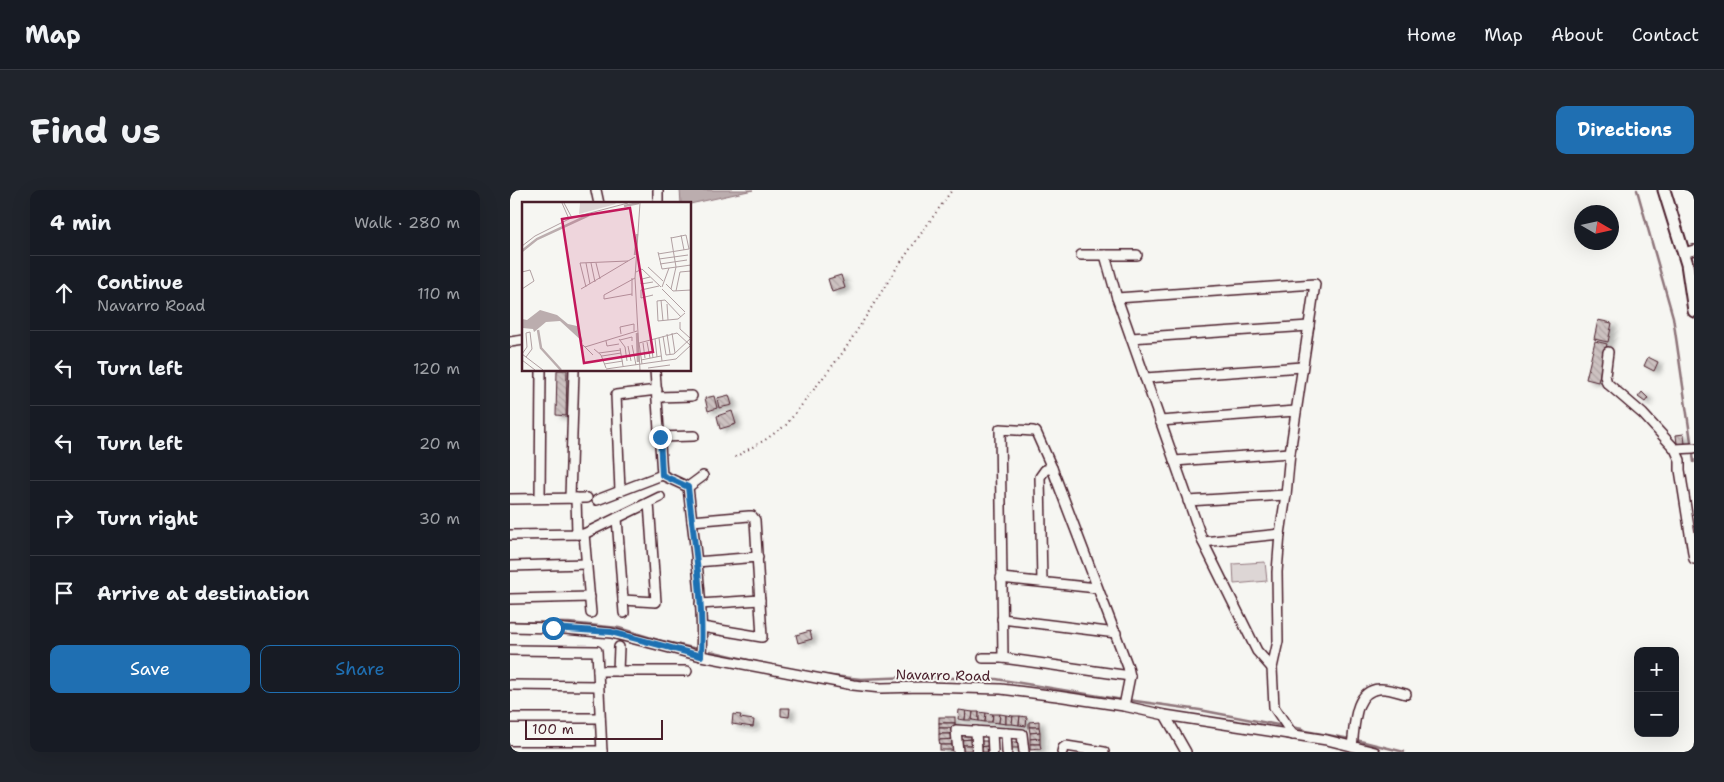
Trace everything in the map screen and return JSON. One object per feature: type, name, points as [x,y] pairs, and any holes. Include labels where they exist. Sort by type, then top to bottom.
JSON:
[{"type":"main road","points":[[1664,190],[1689,252],[1694,311]]},
{"type":"street","points":[[1081,255],[1138,256]]},
{"type":"street","points":[[1105,255],[1117,298],[1203,542],[1258,652],[1272,668]]},
{"type":"street","points":[[1117,298],[1316,284],[1290,453],[1277,572],[1278,641],[1272,668],[1274,708],[1288,729]]},
{"type":"street","points":[[1131,338],[1309,326]]},
{"type":"street","points":[[1608,352],[1605,376],[1607,383],[1643,414],[1675,449],[1680,460],[1694,559]]},
{"type":"street","points":[[1145,378],[1302,367]]},
{"type":"street","points":[[540,498],[541,371]]},
{"type":"street","points":[[574,371],[573,498],[587,564],[591,613]]},
{"type":"street","points":[[655,371],[662,475]]},
{"type":"street","points":[[620,491],[616,395],[657,394],[692,396]]},
{"type":"street","points":[[1160,421],[1296,411]]},
{"type":"street","points":[[1003,658],[1000,429],[1036,432],[1052,468],[1128,667],[1130,676],[1125,702]]},
{"type":"street","points":[[660,437],[694,436]]},
{"type":"street","points":[[1675,449],[1692,448]]},
{"type":"street","points":[[1174,462],[1290,453]]},
{"type":"street","points":[[1042,582],[1040,477],[1045,470],[1052,468]]},
{"type":"street","points":[[597,500],[662,475],[688,487]]},
{"type":"street","points":[[688,487],[703,476]]},
{"type":"street","points":[[688,487],[702,627],[701,656]]},
{"type":"street","points":[[1188,501],[1286,494]]},
{"type":"street","points":[[510,535],[581,534],[660,497]]},
{"type":"street","points":[[510,499],[587,498]]},
{"type":"street","points":[[623,600],[656,602],[648,503]]},
{"type":"street","points":[[692,521],[752,516],[755,520],[762,638],[702,627]]},
{"type":"street","points":[[616,518],[624,613]]},
{"type":"street","points":[[1203,542],[1280,534]]},
{"type":"street","points":[[696,562],[758,557]]},
{"type":"street","points":[[510,566],[587,564]]},
{"type":"street","points":[[1001,578],[1097,588]]},
{"type":"street","points":[[510,599],[590,597]]},
{"type":"street","points":[[700,604],[760,600]]},
{"type":"street","points":[[1002,619],[1116,633]]},
{"type":"street","name":"Navarro Road","points":[[510,627],[611,632],[701,656],[853,685],[881,688],[1001,689],[1125,702],[1165,715],[1288,729],[1353,741],[1375,752]]},
{"type":"street","points":[[618,671],[619,647]]},
{"type":"street","points":[[510,650],[597,652],[602,752],[510,751]]},
{"type":"street","points":[[983,658],[1003,658],[1130,676]]},
{"type":"street","points":[[598,671],[687,671]]},
{"type":"street","points":[[510,685],[598,686]]},
{"type":"street","points":[[1353,741],[1360,702],[1367,692],[1379,689],[1406,694]]},
{"type":"street","points":[[1165,715],[1184,750]]},
{"type":"street","points":[[510,718],[600,718]]},
{"type":"street","points":[[958,752],[956,730],[1022,734],[1024,752]]},
{"type":"street","points":[[976,731],[977,752]]},
{"type":"street","points":[[992,732],[993,752]]},
{"type":"street","points":[[1006,733],[1008,752]]},
{"type":"street","points":[[1062,752],[1066,746],[1104,752]]},
{"type":"path","points":[[734,457],[765,440],[786,425],[844,351],[896,269],[952,190]]},
{"type":"shaded area","points":[[680,190],[753,190],[691,204],[691,202],[681,202]]},
{"type":"shaded area","points":[[1265,562],[1267,581],[1234,584],[1233,564]]},
{"type":"building","points":[[841,275],[845,288],[832,292],[828,279]]},
{"type":"building","points":[[1598,320],[1612,323],[1608,342],[1594,339]]},
{"type":"building","points":[[1595,341],[1607,344],[1598,382],[1586,379]]},
{"type":"building","points":[[1648,357],[1658,362],[1654,371],[1644,366]]},
{"type":"building","points":[[557,371],[567,371],[566,416],[556,415]]},
{"type":"building","points":[[1642,392],[1648,398],[1645,402],[1638,397]]},
{"type":"building","points":[[729,395],[732,405],[719,408],[717,398]]},
{"type":"building","points":[[714,396],[717,408],[708,411],[705,398]]},
{"type":"building","points":[[732,411],[736,424],[720,429],[717,416]]},
{"type":"building","points":[[1684,434],[1685,444],[1677,444],[1676,435]]},
{"type":"building","points":[[810,631],[812,639],[798,643],[796,635]]},
{"type":"building","points":[[781,708],[790,708],[789,717],[781,716]]},
{"type":"building","points":[[959,710],[966,711],[965,720],[958,719]]},
{"type":"building","points":[[966,711],[973,712],[972,720],[965,720]]},
{"type":"building","points":[[973,712],[979,712],[979,721],[972,720]]},
{"type":"building","points":[[979,712],[986,713],[985,722],[979,721]]},
{"type":"building","points":[[986,713],[993,714],[992,722],[985,722]]},
{"type":"building","points":[[733,714],[741,715],[740,718],[754,720],[753,727],[732,724]]},
{"type":"building","points":[[993,714],[1000,714],[999,723],[992,722]]},
{"type":"building","points":[[1000,714],[1006,715],[1006,724],[999,723]]},
{"type":"building","points":[[1006,715],[1013,716],[1012,724],[1006,724]]},
{"type":"building","points":[[1013,716],[1020,716],[1019,725],[1012,724]]},
{"type":"building","points":[[1020,716],[1027,717],[1026,726],[1019,725]]},
{"type":"building","points":[[939,717],[955,717],[955,723],[939,723]]},
{"type":"building","points":[[1039,721],[1039,727],[1029,727],[1029,722]]},
{"type":"building","points":[[939,723],[955,723],[955,728],[939,728]]},
{"type":"building","points":[[1029,727],[1039,727],[1040,732],[1030,733]]},
{"type":"building","points":[[939,728],[955,728],[955,734],[939,734]]},
{"type":"building","points":[[1040,732],[1040,738],[1030,739],[1030,733]]},
{"type":"building","points":[[972,733],[973,739],[960,740],[960,734]]},
{"type":"building","points":[[939,734],[955,734],[956,739],[939,740]]},
{"type":"building","points":[[1040,738],[1040,744],[1030,744],[1030,739]]},
{"type":"building","points":[[956,739],[956,745],[940,745],[939,740]]},
{"type":"building","points":[[973,739],[973,745],[961,745],[960,740]]},
{"type":"building","points":[[978,741],[988,741],[988,746],[979,747]]},
{"type":"building","points":[[1009,742],[1021,742],[1021,748],[1009,748]]},
{"type":"building","points":[[1030,744],[1040,744],[1041,749],[1030,750]]},
{"type":"building","points":[[940,745],[956,745],[956,750],[940,750]]},
{"type":"building","points":[[961,745],[973,745],[974,750],[961,751]]},
{"type":"building","points":[[988,746],[989,752],[979,752],[979,747]]},
{"type":"waterway","points":[[1637,190],[1673,317],[1694,462]]},
{"type":"waterway","points":[[510,622],[569,623],[619,628],[693,648]]},
{"type":"waterway","points":[[710,651],[766,664]]},
{"type":"waterway","points":[[823,675],[861,679],[912,677],[996,679],[1123,700]]},
{"type":"waterway","points":[[1128,700],[1200,710],[1283,726]]},
{"type":"waterway","points":[[1291,727],[1404,752]]},
{"type":"route","points":[[553,628],[611,632],[701,656],[702,627],[688,487],[662,475],[660,437]]}]
